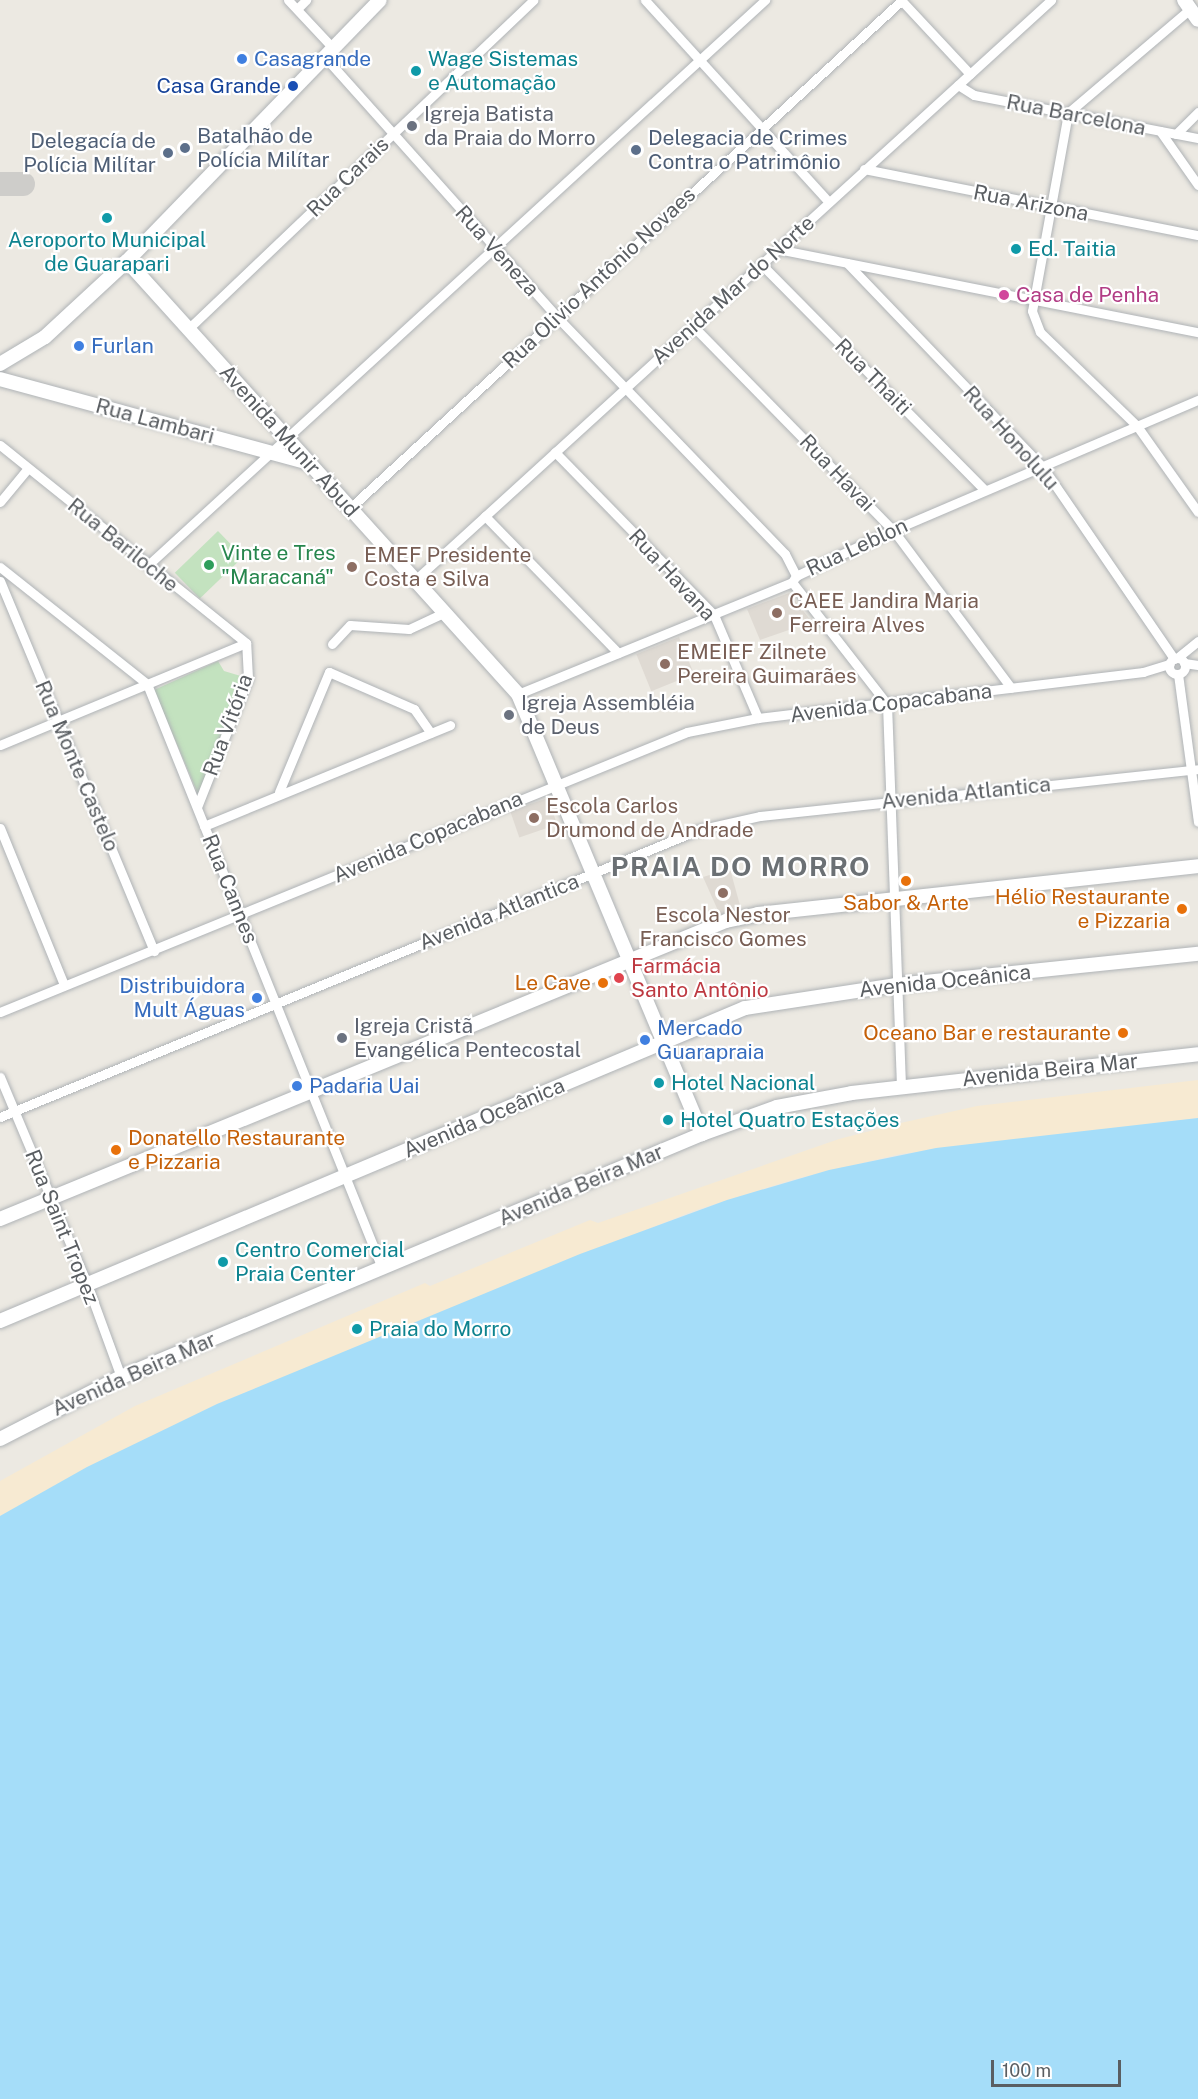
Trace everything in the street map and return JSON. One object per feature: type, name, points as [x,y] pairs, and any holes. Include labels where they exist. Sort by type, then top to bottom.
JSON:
[{"type":"street","name":"Rua Veneza","points":[[288,0],[393,134],[495,248],[557,317],[785,554],[794,579],[887,704]]},
{"type":"street","points":[[297,9],[306,0]]},
{"type":"street","points":[[0,364],[45,337],[127,261],[327,51],[380,0]]},
{"type":"street","name":"Rua Carais","points":[[188,329],[533,0]]},
{"type":"street","points":[[645,0],[829,202]]},
{"type":"street","points":[[148,565],[273,453],[765,0]]},
{"type":"street","points":[[901,0],[970,74]]},
{"type":"street","name":"Rua Olivio Antônio Novaes","points":[[350,508],[901,0]]},
{"type":"street","name":"Avenida Mar do Norte","points":[[415,580],[1052,0]]},
{"type":"street","points":[[1191,9],[1068,113],[1054,208],[1035,299],[1033,321],[1040,332],[1137,426],[1198,512]]},
{"type":"street","name":"Rua Barcelona","points":[[958,85],[974,95],[1198,138]]},
{"type":"street","points":[[1176,134],[1198,112]]},
{"type":"street","points":[[1160,131],[1198,185]]},
{"type":"street","name":"Rua Arizona","points":[[864,170],[1198,235]]},
{"type":"street","points":[[777,249],[1198,332]]},
{"type":"street","name":"Avenida Munir Abud","points":[[127,261],[518,694],[702,1134]]},
{"type":"street","name":"Rua Honolulu","points":[[846,263],[1042,466],[1178,663]]},
{"type":"street","name":"Rua Thaiti","points":[[761,264],[985,490]]},
{"type":"street","name":"Rua Havai","points":[[693,326],[893,530],[1011,688]]},
{"type":"street","name":"Rua Lambari","points":[[0,379],[310,464]]},
{"type":"street","name":"Rua Leblon","points":[[518,694],[714,615],[893,530],[1198,400]]},
{"type":"street","name":"Rua Bariloche","points":[[0,446],[246,643]]},
{"type":"street","name":"Rua Havana","points":[[555,452],[714,615],[758,718]]},
{"type":"street","points":[[0,502],[28,468]]},
{"type":"street","points":[[485,516],[618,653]]},
{"type":"street","name":"Rua Cannes","points":[[0,567],[147,684],[382,1268]]},
{"type":"street","name":"Rua Monte Castelo","points":[[0,581],[154,951]]},
{"type":"street","points":[[332,644],[350,625],[409,629],[446,612]]},
{"type":"street","points":[[1198,641],[1178,663],[1195,769],[1198,822]]},
{"type":"street","points":[[0,745],[246,643]]},
{"type":"street","name":"Rua Vitória","points":[[197,807],[249,678],[246,643]]},
{"type":"street","name":"Avenida Copacabana","points":[[0,1012],[241,916],[557,783],[687,732],[758,718],[1011,688],[1152,669],[1178,663],[1198,666]]},
{"type":"street","points":[[279,792],[329,672],[414,709],[431,733]]},
{"type":"street","points":[[887,704],[897,900],[896,984],[901,1087]]},
{"type":"street","points":[[204,826],[279,792],[450,725]]},
{"type":"street","name":"Avenida Atlantica","points":[[0,1117],[594,872],[728,821],[1195,769]]},
{"type":"street","points":[[0,828],[64,985]]},
{"type":"street","points":[[0,1219],[726,921],[758,914],[1198,866]]},
{"type":"street","name":"Avenida Oceânica","points":[[0,1321],[664,1041],[762,1004],[896,984],[1198,954]]},
{"type":"street","name":"Avenida Beira Mar","points":[[0,1439],[121,1377],[702,1134],[813,1098],[1198,1054]]},
{"type":"street","name":"Rua Saint Tropez","points":[[0,1077],[87,1284],[121,1377]]},
{"type":"shaded area","name":"CAEE Jandira Maria Ferreira Alves","points":[[789,593],[812,622],[760,640],[747,609]]},
{"type":"shaded area","name":"EMEIEF Zilnete Pereira Guimarães","points":[[679,637],[694,674],[651,691],[636,654]]},
{"type":"shaded area","name":"Escola Carlos Drumond de Andrade","points":[[548,798],[557,824],[519,837],[510,811]]},
{"type":"shaded area","name":"Escola Nestor Francisco Gomes","points":[[730,869],[741,909],[720,915],[703,877]]},
{"type":"green space","name":"Vinte e Tres \"Maracaná\"","points":[[218,531],[243,557],[200,599],[175,573]]},
{"type":"green space","points":[[218,661],[224,671],[244,677],[198,794],[154,690]]},
{"type":"sand","name":"Praia do Morro","points":[[1198,1080],[1198,1118],[900,1154],[795,1179],[693,1211],[217,1404],[0,1516],[0,1481],[135,1406],[425,1283],[430,1286],[590,1220],[598,1223],[839,1139],[905,1122],[977,1106]]},
{"type":"water","points":[[1198,1118],[1198,2099],[0,2099],[0,1516],[87,1467],[217,1404],[580,1254],[727,1200],[829,1170],[936,1148]]},
{"type":"taxiway","points":[[0,184],[23,184]]},
{"type":"place","name":"Casagrande","points":[[242,59]]},
{"type":"place","name":"Wage Sistemas e Automação","points":[[416,71]]},
{"type":"place","name":"Casa Grande","points":[[293,86]]},
{"type":"place","name":"Igreja Batista da Praia do Morro","points":[[412,126]]},
{"type":"place","name":"Batalhão de Polícia Milítar","points":[[185,148]]},
{"type":"place","name":"Delegacia de Crimes Contra o Patrimônio","points":[[636,150]]},
{"type":"place","name":"Delegacía de Polícia Milítar","points":[[168,153]]},
{"type":"place","name":"Aeroporto Municipal de Guarapari","points":[[107,218]]},
{"type":"place","name":"Ed. Taitia","points":[[1016,249]]},
{"type":"place","name":"Casa de Penha","points":[[1004,295]]},
{"type":"place","name":"Furlan","points":[[79,346]]},
{"type":"place","name":"Vinte e Tres \"Maracaná\"","points":[[209,565]]},
{"type":"place","name":"EMEF Presidente Costa e Silva","points":[[352,567]]},
{"type":"place","name":"CAEE Jandira Maria Ferreira Alves","points":[[777,613]]},
{"type":"place","name":"EMEIEF Zilnete Pereira Guimarães","points":[[665,664]]},
{"type":"place","name":"Igreja Assembléia de Deus","points":[[509,715]]},
{"type":"place","name":"Escola Carlos Drumond de Andrade","points":[[534,818]]},
{"type":"place","name":"Sabor & Arte","points":[[906,881]]},
{"type":"place","name":"Escola Nestor Francisco Gomes","points":[[723,893]]},
{"type":"place","name":"Hélio Restaurante e Pizzaria","points":[[1182,909]]},
{"type":"place","name":"Farmácia Santo Antônio","points":[[619,978]]},
{"type":"place","name":"Le Cave","points":[[603,983]]},
{"type":"place","name":"Distribuidora Mult Águas","points":[[257,998]]},
{"type":"place","name":"Oceano Bar e restaurante","points":[[1123,1033]]},
{"type":"place","name":"Igreja Cristã Evangélica Pentecostal","points":[[342,1038]]},
{"type":"place","name":"Mercado Guarapraia","points":[[645,1040]]},
{"type":"place","name":"Hotel Nacional","points":[[659,1083]]},
{"type":"place","name":"Padaria Uai","points":[[297,1086]]},
{"type":"place","name":"Hotel Quatro Estações","points":[[668,1120]]},
{"type":"place","name":"Donatello Restaurante e Pizzaria","points":[[116,1150]]},
{"type":"place","name":"Centro Comercial Praia Center","points":[[223,1262]]},
{"type":"place","name":"Praia do Morro","points":[[357,1329]]},
{"type":"district","name":"PRAIA DO MORRO","points":[[741,867]]}]
